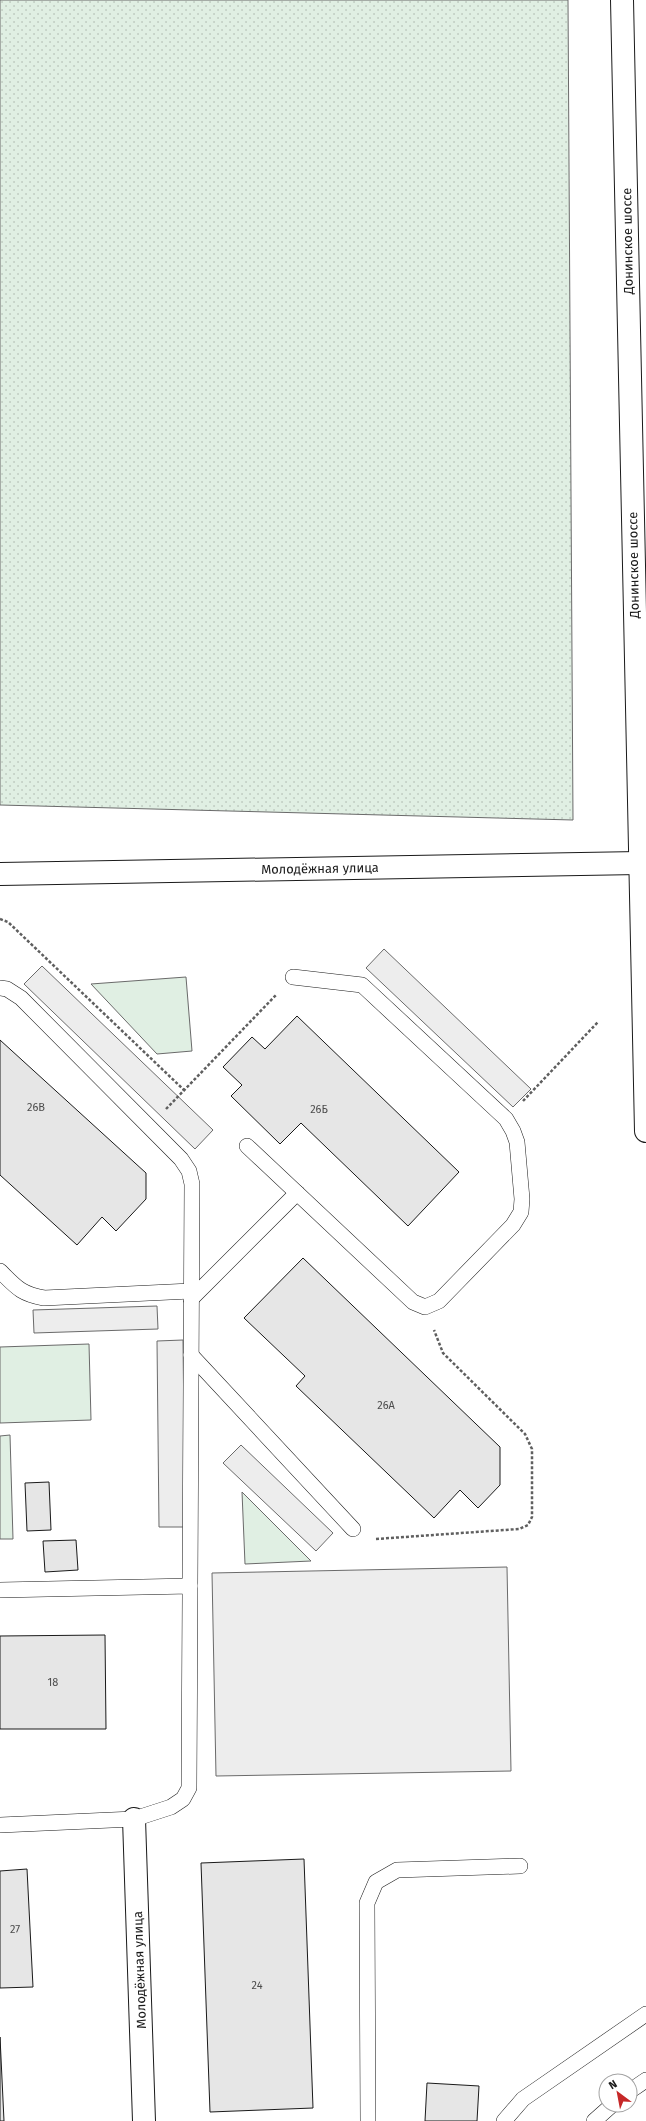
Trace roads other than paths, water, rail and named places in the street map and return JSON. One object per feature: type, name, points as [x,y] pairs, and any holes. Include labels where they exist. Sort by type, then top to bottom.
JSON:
[{"type":"main road","name":"Донинское шоссе","points":[[622,0],[642,766],[639,863],[646,1131]]},
{"type":"main road","name":"Молодёжная улица","points":[[0,874],[639,863]]},
{"type":"main road","name":"Молодёжная улица","points":[[134,1819],[144,2121]]},
{"type":"lane","points":[[247,1146],[413,1302],[425,1307],[439,1301],[514,1225],[521,1212],[522,1199],[516,1142],[513,1131],[506,1119],[362,985],[294,977]]},
{"type":"lane","points":[[0,988],[7,989],[21,998],[149,1127],[190,1171],[192,1184],[189,1788],[183,1799],[171,1807],[134,1819],[0,1825]]},
{"type":"lane","points":[[0,1271],[15,1286],[28,1295],[44,1298],[191,1295],[297,1193]]},
{"type":"lane","points":[[191,1355],[353,1529]]},
{"type":"lane","points":[[0,1590],[190,1586]]},
{"type":"lane","points":[[368,2121],[367,1903],[376,1882],[397,1870],[520,1866]]},
{"type":"lane","points":[[504,2121],[523,2099],[646,2014]]},
{"type":"lane","points":[[594,2121],[603,2113]]}]
